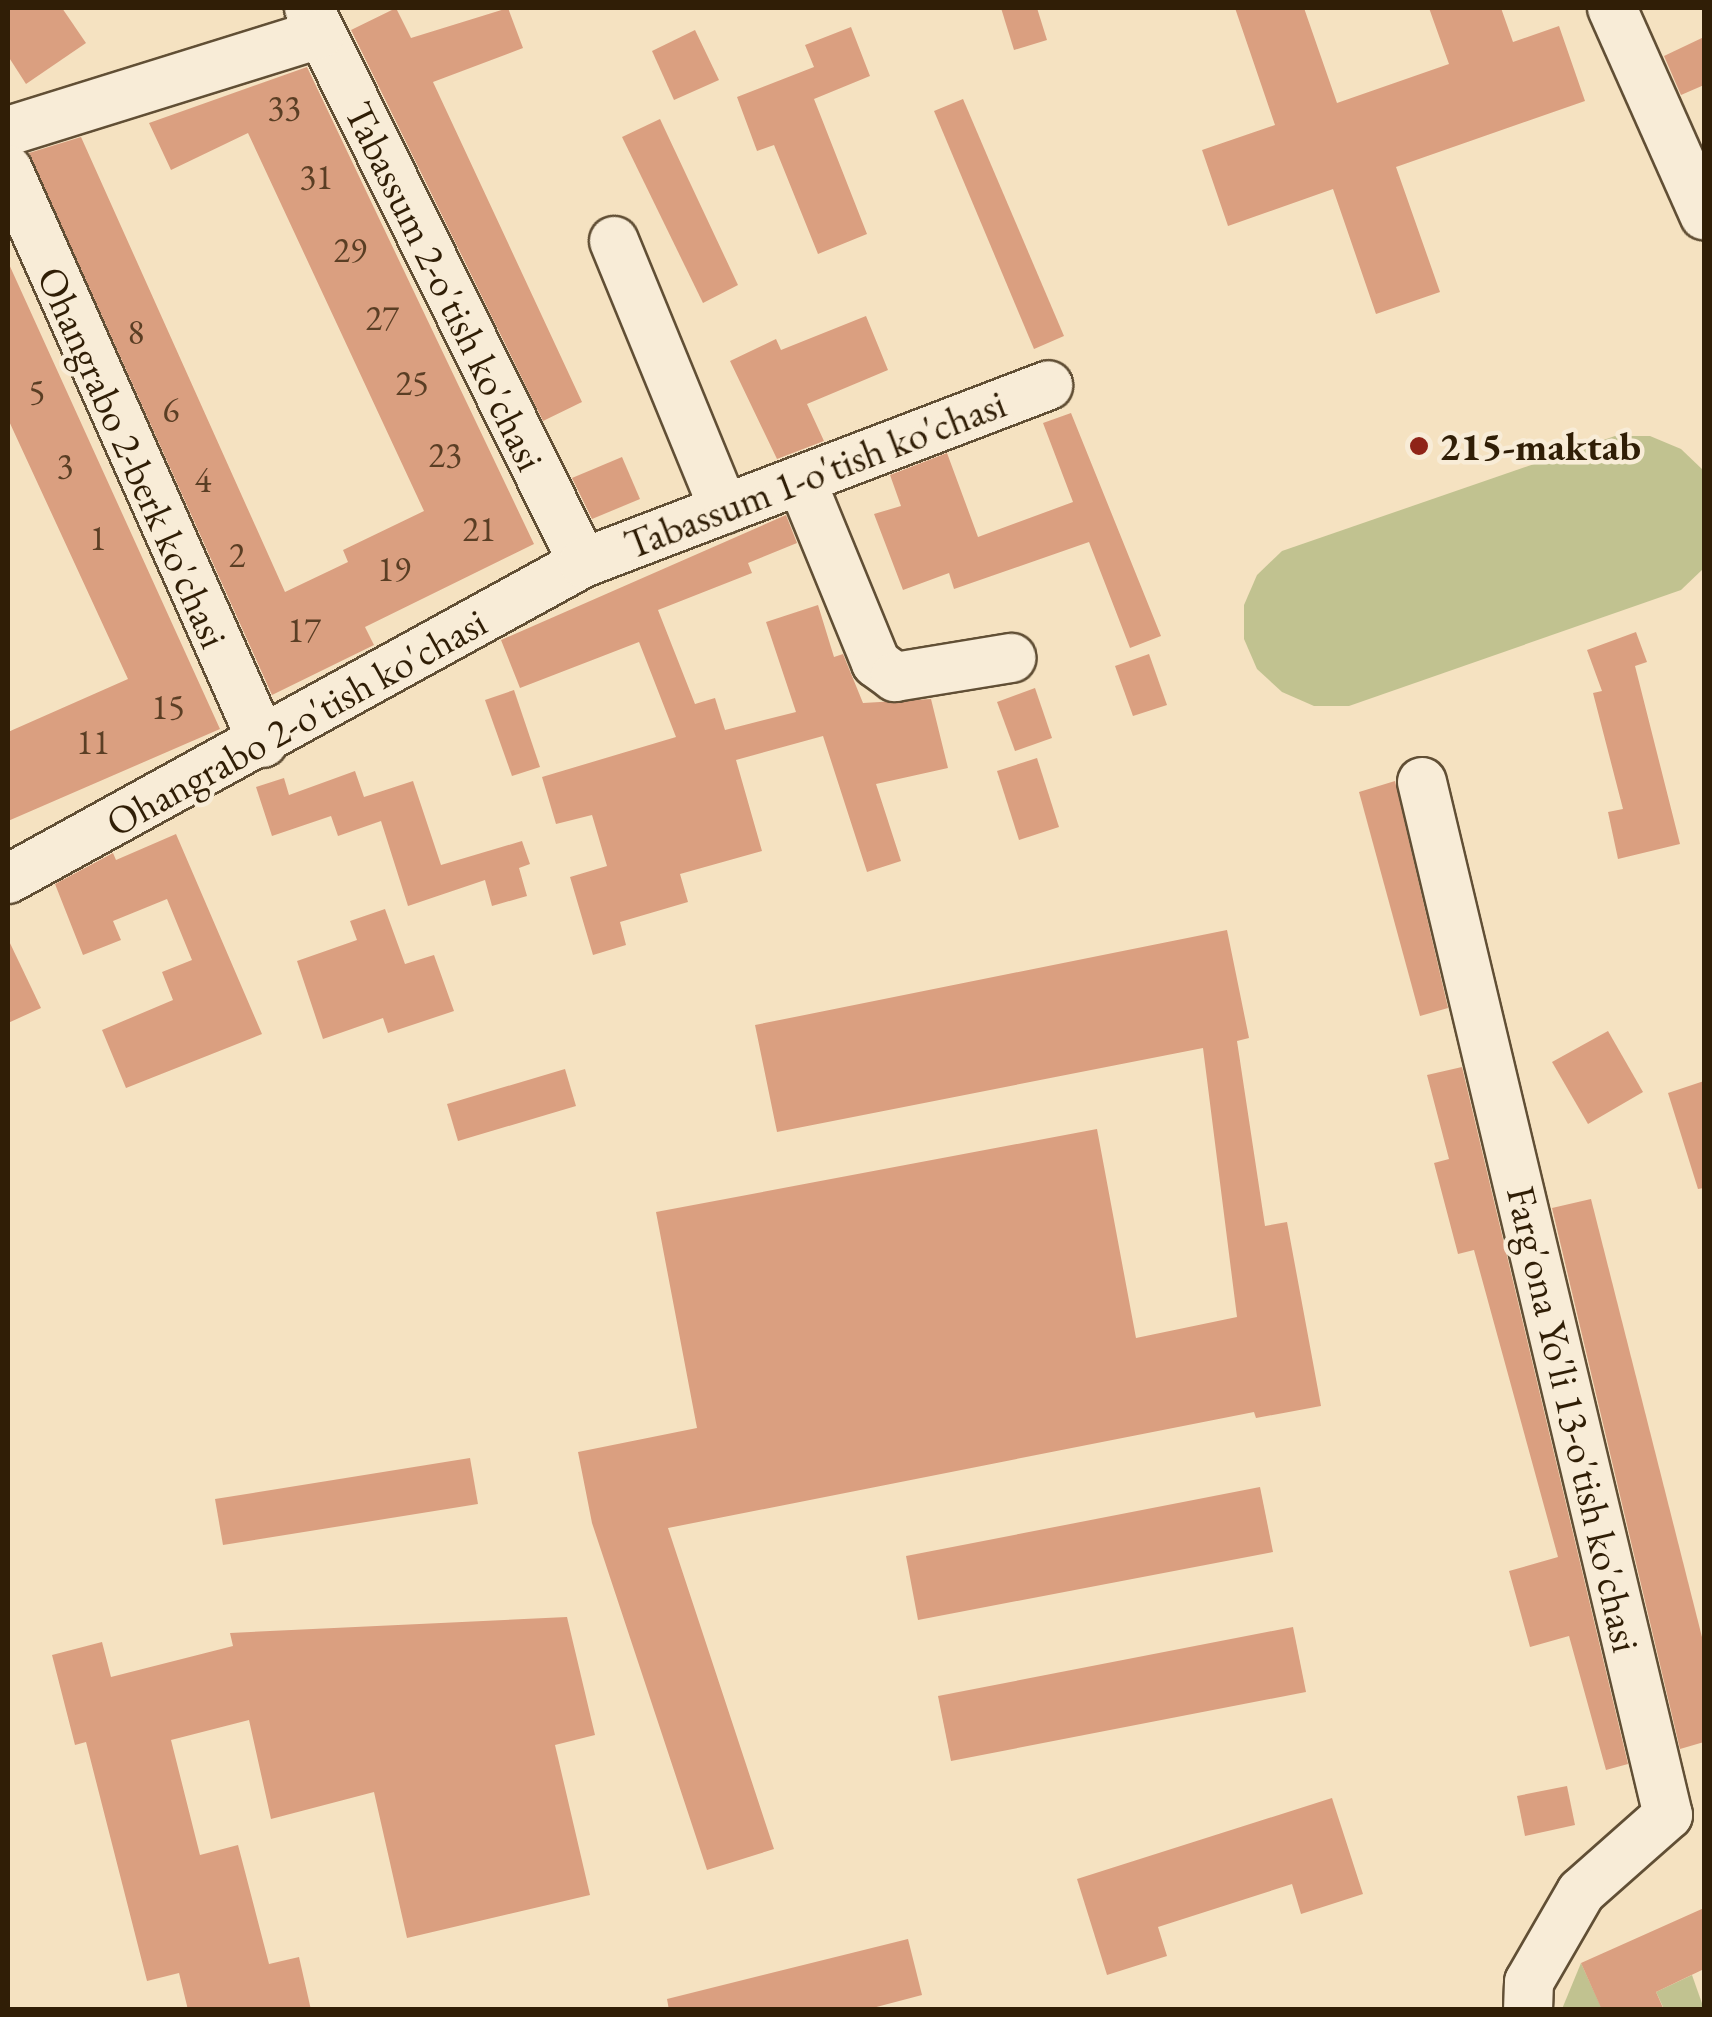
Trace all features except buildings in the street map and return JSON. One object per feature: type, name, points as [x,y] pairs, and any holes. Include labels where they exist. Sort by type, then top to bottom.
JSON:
[{"type":"street","points":[[1612,8],[1687,127],[1704,214]]},
{"type":"street","points":[[8,131],[314,21]]},
{"type":"street","name":"Tabassum 2-o'tish ko'chasi","points":[[314,21],[582,563]]},
{"type":"street","name":"Ohangrabo 2-berk ko'chasi","points":[[8,170],[263,743]]},
{"type":"street","points":[[614,241],[724,509]]},
{"type":"street","name":"Tabassum 1-o'tish ko'chasi","points":[[582,563],[1048,386]]},
{"type":"street","points":[[801,480],[876,662],[895,677],[1012,658]]},
{"type":"street","name":"Ohangrabo 2-o'tish ko'chasi","points":[[8,879],[263,743],[582,563]]},
{"type":"street","name":"Farg'ona Yo'li 13-o'tish ko'chasi","points":[[1422,782],[1668,1815],[1581,1892],[1529,1982],[1528,2010]]},
{"type":"green space","points":[[1615,436],[1650,436],[1681,449],[1704,471],[1704,568],[1681,590],[1349,706],[1314,706],[1282,692],[1257,669],[1244,639],[1244,605],[1257,575],[1282,551]]},
{"type":"green space","points":[[1581,1963],[1602,2009],[1562,2009]]},
{"type":"green space","points":[[1692,1975],[1704,2009],[1664,2009],[1656,1992]]},
{"type":"place","name":"215-maktab","points":[[1419,446]]}]
